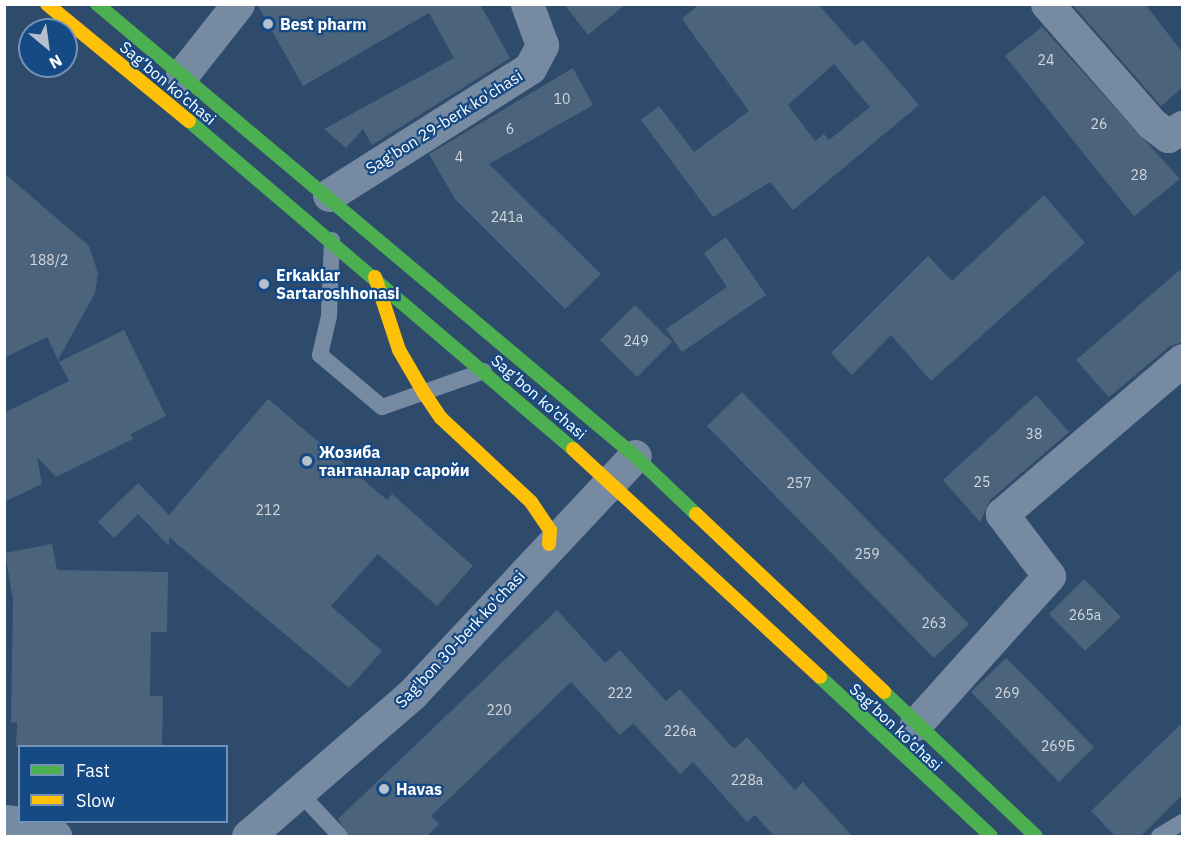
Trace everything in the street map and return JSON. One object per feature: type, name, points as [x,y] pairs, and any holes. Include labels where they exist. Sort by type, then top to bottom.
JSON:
[{"type":"main road","name":"Sag’bon ko’chasi","points":[[47,4],[332,240],[610,481],[991,837]]},
{"type":"main road","name":"Sag’bon ko’chasi","points":[[97,4],[329,195],[635,456],[1036,837]]},
{"type":"main road","points":[[375,277],[399,350],[424,393],[441,418],[531,502],[550,530],[549,544]]},
{"type":"street","points":[[182,75],[238,4]]},
{"type":"street","name":"Sag'bon 29-berk ko'chasi","points":[[329,195],[530,68],[542,45],[527,4]]},
{"type":"street","points":[[1047,4],[1152,124],[1168,136],[1182,127]]},
{"type":"street","points":[[916,724],[1049,576],[1002,514],[1182,360]]},
{"type":"street","name":"Sag'bon 30-berk ko'chasi","points":[[248,837],[412,694],[549,544],[635,456]]},
{"type":"street","points":[[22,823],[40,825],[55,837]]},
{"type":"lane","points":[[332,240],[329,316],[320,355],[382,407],[484,371]]},
{"type":"lane","points":[[299,792],[340,837]]},
{"type":"lane","points":[[1159,837],[1182,822]]},
{"type":"building","points":[[257,4],[480,4],[510,58],[372,145],[363,129],[346,148],[324,129],[454,58],[429,13],[303,86]]},
{"type":"building","points":[[564,4],[626,4],[588,35]]},
{"type":"building","points":[[699,4],[818,4],[855,46],[863,40],[919,105],[793,210],[770,182],[713,217],[641,120],[659,106],[694,152],[749,111],[682,19]],"holes":[[[834,64],[870,107],[829,140],[824,134],[815,141],[788,105]]]},
{"type":"building","points":[[1072,4],[1145,4],[1182,52],[1182,88],[1161,106]]},
{"type":"building","points":[[1042,27],[1180,179],[1134,216],[1005,56]]},
{"type":"building","points":[[573,68],[593,105],[489,164],[601,274],[565,309],[455,199],[429,154]]},
{"type":"building","points":[[4,173],[89,246],[98,273],[95,293],[58,360],[47,337],[4,358]]},
{"type":"building","points":[[1044,195],[1085,243],[931,381],[891,335],[852,375],[831,353],[928,256],[952,281]]},
{"type":"building","points":[[726,237],[766,295],[682,352],[666,329],[727,287],[704,253]]},
{"type":"building","points":[[1182,268],[1182,342],[1170,346],[1109,397],[1076,360]]},
{"type":"building","points":[[635,305],[672,342],[637,377],[600,340]]},
{"type":"building","points":[[124,330],[166,416],[131,434],[133,439],[56,477],[37,457],[42,484],[4,502],[4,413],[69,381],[59,362]]},
{"type":"building","points":[[742,392],[969,624],[934,658],[707,426]]},
{"type":"building","points":[[1036,395],[1069,432],[990,500],[980,522],[943,480]]},
{"type":"building","points":[[268,399],[387,500],[392,494],[473,566],[437,606],[378,554],[331,606],[382,651],[349,688],[169,537],[169,546],[138,514],[114,538],[98,522],[138,483],[169,515]]},
{"type":"building","points":[[52,544],[57,570],[168,572],[167,632],[151,632],[150,696],[163,696],[162,745],[18,745],[16,747],[17,723],[11,722],[13,600],[5,553]]},
{"type":"building","points":[[1084,579],[1121,617],[1085,651],[1049,614]]},
{"type":"building","points":[[557,610],[605,663],[620,650],[666,701],[680,689],[734,749],[747,737],[795,790],[803,782],[853,837],[775,837],[755,815],[747,822],[693,762],[680,774],[633,723],[620,735],[571,682],[431,816],[439,824],[426,837],[350,837],[338,819]]},
{"type":"building","points":[[1006,658],[1094,747],[1059,782],[971,692]]},
{"type":"building","points":[[1182,723],[1182,795],[1140,837],[1116,837],[1091,811]]},
{"type":"traffic: fast","points":[[97,4],[635,456],[696,514]]},
{"type":"traffic: fast","points":[[189,121],[573,449]]},
{"type":"traffic: fast","points":[[820,677],[991,836]]},
{"type":"traffic: fast","points":[[884,692],[1036,836]]},
{"type":"traffic: slow","points":[[47,4],[189,121]]},
{"type":"traffic: slow","points":[[375,277],[399,350],[424,393],[441,418],[531,502],[550,530],[549,544]]},
{"type":"traffic: slow","points":[[573,449],[820,677]]},
{"type":"traffic: slow","points":[[696,514],[884,692]]},
{"type":"place","name":"Best pharm","points":[[268,24]]},
{"type":"place","name":"Erkaklar Sartaroshhonasi","points":[[264,284]]},
{"type":"place","name":"Жозиба тантаналар саройи","points":[[307,461]]},
{"type":"place","name":"Havas","points":[[384,789]]}]
